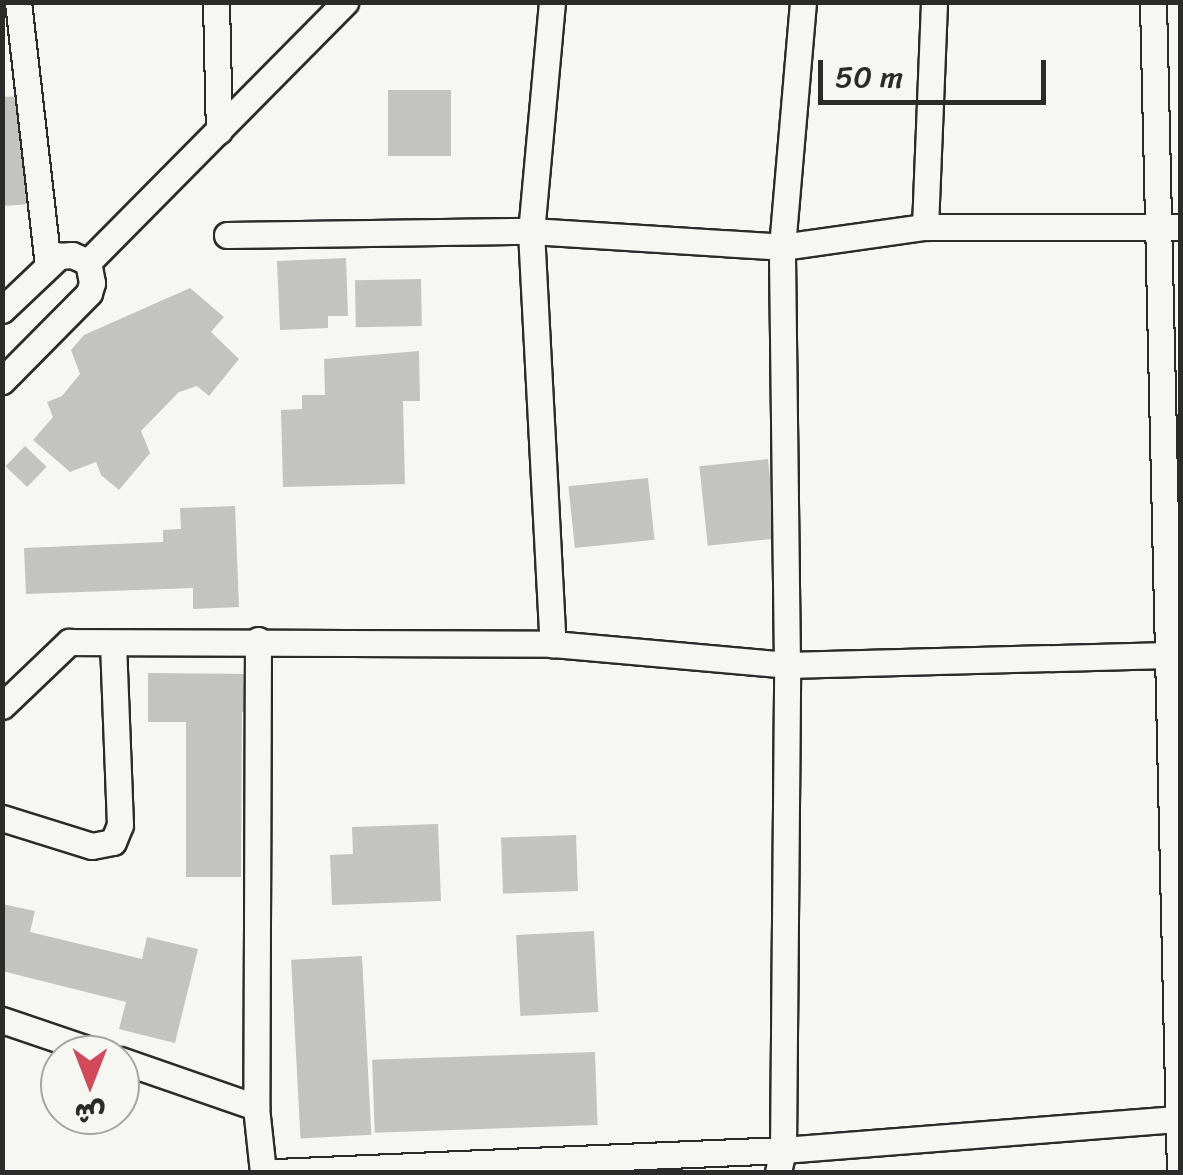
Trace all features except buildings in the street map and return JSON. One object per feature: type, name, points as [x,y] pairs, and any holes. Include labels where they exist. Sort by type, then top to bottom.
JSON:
[{"type":"street","points":[[18,2],[40,272]]},
{"type":"street","points":[[216,2],[219,131]]},
{"type":"street","points":[[88,262],[346,2]]},
{"type":"street","points":[[552,2],[532,232],[553,644]]},
{"type":"street","points":[[780,1161],[787,665],[782,246],[803,2]]},
{"type":"street","points":[[925,227],[934,2]]},
{"type":"street","points":[[1153,2],[1169,227],[1168,655],[1176,810],[1180,1172]]},
{"type":"street","points":[[227,235],[532,232],[782,246],[925,227],[1169,227]]},
{"type":"street","points":[[2,310],[58,256],[72,255],[88,262]]},
{"type":"street","points":[[2,381],[88,293],[92,283],[88,262]]},
{"type":"street","points":[[2,281],[40,272]]},
{"type":"street","points":[[258,640],[256,1107],[263,1172]]},
{"type":"street","points":[[2,706],[69,642],[553,644],[787,665],[1168,655]]},
{"type":"street","points":[[2,818],[92,846],[113,842],[120,825],[113,643]]},
{"type":"street","points":[[2,1020],[46,1035]]},
{"type":"street","points":[[140,1067],[256,1107]]},
{"type":"street","points":[[276,1172],[780,1161],[1180,1119]]}]
